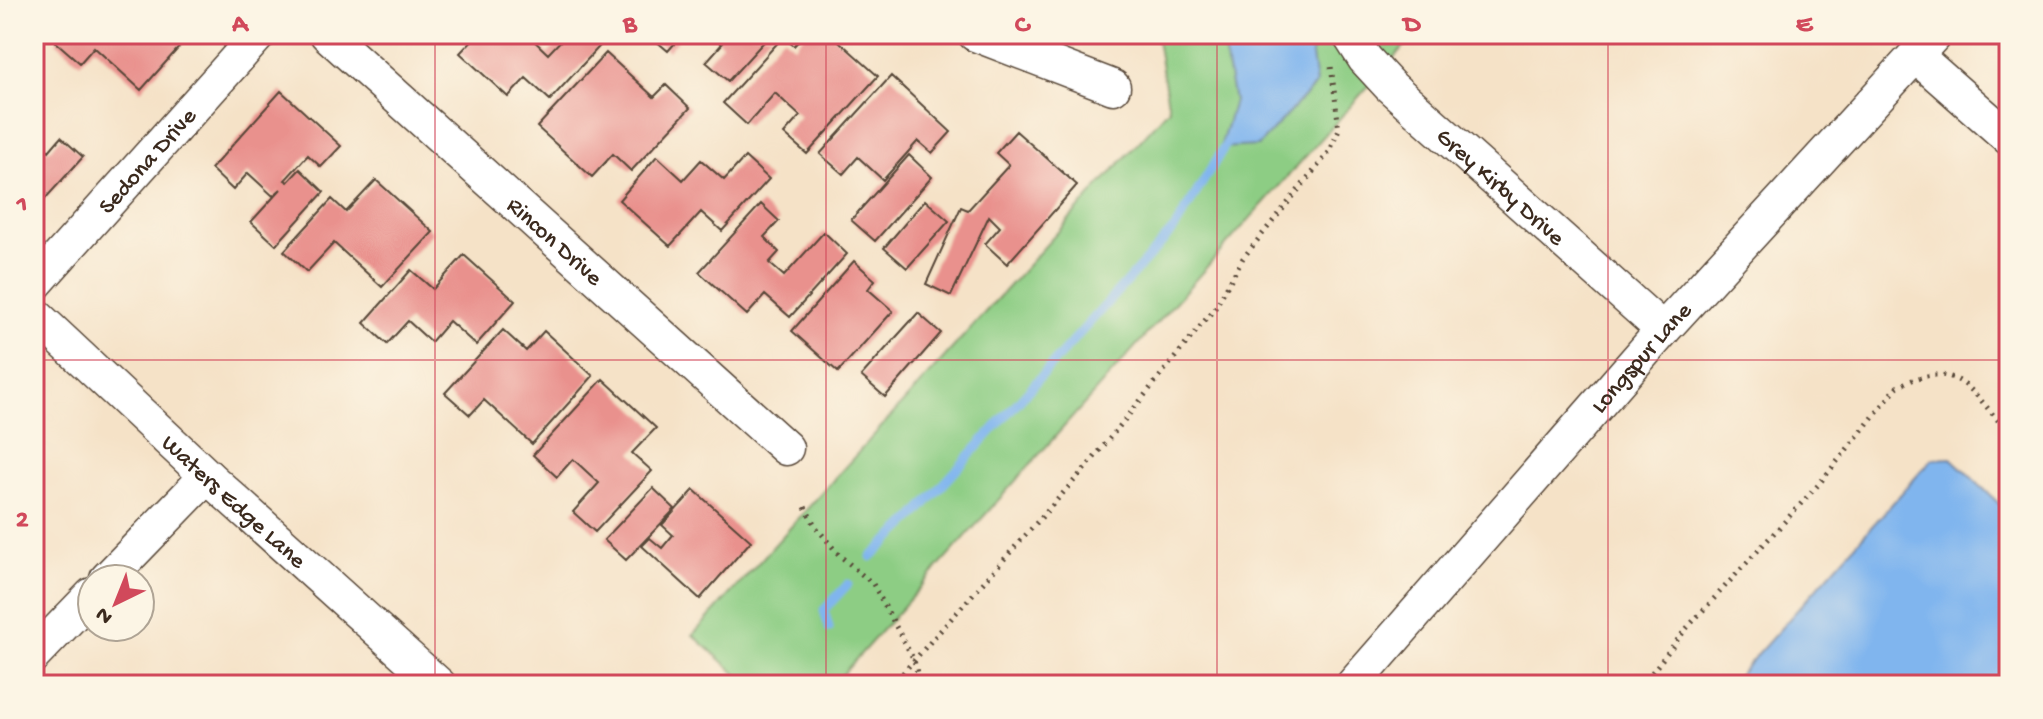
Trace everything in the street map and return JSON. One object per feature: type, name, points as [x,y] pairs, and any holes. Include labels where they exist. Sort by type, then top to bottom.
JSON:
[{"type":"street","name":"Sedona Drive","points":[[34,285],[259,34]]},
{"type":"street","name":"Rincon Drive","points":[[327,34],[786,448]]},
{"type":"street","points":[[975,34],[1113,87]]},
{"type":"street","name":"Grey Kirby Drive","points":[[1350,36],[1365,59],[1390,86],[1663,330]]},
{"type":"street","points":[[1925,45],[2009,138]]},
{"type":"street","name":"Longspur Lane","points":[[1353,685],[1663,330],[1925,45]]},
{"type":"street","name":"Waters Edge Lane","points":[[34,314],[207,476],[439,685]]},
{"type":"street","points":[[123,563],[207,476]]},
{"type":"street","points":[[34,655],[76,612]]},
{"type":"path","points":[[892,685],[1089,464],[1215,308],[1243,258],[1330,151],[1339,129],[1330,58],[1350,36]]},
{"type":"path","points":[[1642,685],[1696,617],[1819,484],[1897,387],[1915,378],[1948,375],[1969,389],[2009,433]]},
{"type":"path","points":[[805,507],[816,527],[839,555],[873,584],[914,660],[920,685]]},
{"type":"green space","points":[[1156,34],[1415,34],[833,685],[749,685],[693,635],[1169,109]]},
{"type":"water","points":[[1221,34],[1309,34],[1316,84],[1258,146],[1220,148],[1234,101]]},
{"type":"water","points":[[1951,458],[2009,513],[2009,685],[1730,685],[1932,459]]},
{"type":"building","points":[[64,34],[191,34],[141,90],[94,47],[80,63],[56,42]]},
{"type":"building","points":[[478,34],[527,34],[548,54],[567,34],[605,34],[608,37],[550,100],[526,78],[508,97],[460,53]]},
{"type":"building","points":[[648,34],[683,34],[668,51]]},
{"type":"building","points":[[711,34],[771,34],[728,81],[706,62],[722,44]]},
{"type":"building","points":[[805,34],[831,34],[878,76],[807,154],[784,134],[800,116],[775,93],[747,125],[723,103],[783,37],[794,46]]},
{"type":"building","points":[[606,53],[654,97],[666,85],[690,108],[631,171],[613,154],[592,177],[537,127]]},
{"type":"building","points":[[891,76],[951,132],[932,153],[918,141],[883,180],[858,157],[843,174],[820,154]]},
{"type":"building","points":[[281,91],[341,146],[321,167],[308,155],[285,180],[288,182],[300,169],[324,192],[276,245],[251,222],[281,189],[273,196],[248,173],[233,190],[211,169]]},
{"type":"building","points":[[1016,131],[1077,185],[1007,264],[985,244],[1000,227],[989,216],[951,296],[926,284],[961,207],[968,210],[1009,165],[996,153]]},
{"type":"building","points":[[61,137],[83,157],[34,211],[34,138],[49,151]]},
{"type":"building","points":[[909,155],[932,177],[875,241],[851,220]]},
{"type":"building","points":[[657,156],[683,180],[701,160],[724,180],[745,157],[769,179],[722,231],[701,212],[670,246],[619,200]]},
{"type":"building","points":[[376,180],[433,232],[382,287],[334,243],[307,272],[284,251],[332,199],[346,212]]},
{"type":"building","points":[[925,200],[949,221],[907,268],[884,248]]},
{"type":"building","points":[[761,204],[779,221],[764,237],[779,252],[769,263],[784,276],[824,232],[847,254],[790,317],[765,295],[747,315],[699,272]]},
{"type":"building","points":[[464,255],[515,301],[476,345],[449,321],[431,342],[408,321],[387,344],[364,323],[411,270],[433,289]]},
{"type":"building","points":[[854,261],[875,280],[868,289],[893,311],[838,372],[792,331]]},
{"type":"building","points":[[918,313],[941,333],[885,397],[861,376]]},
{"type":"building","points":[[503,330],[526,351],[544,331],[593,376],[532,444],[484,400],[470,415],[445,393]]},
{"type":"building","points":[[603,379],[656,428],[632,453],[652,471],[595,532],[573,512],[599,483],[573,459],[557,477],[533,455]]},
{"type":"building","points":[[653,488],[675,509],[626,560],[604,540]]},
{"type":"building","points":[[694,490],[751,541],[700,599],[642,546],[650,538],[662,548],[673,535],[662,525]]},
{"type":"waterway","points":[[871,557],[913,518],[1175,228],[1229,139]]},
{"type":"waterway","points":[[829,628],[824,610],[848,584]]}]
